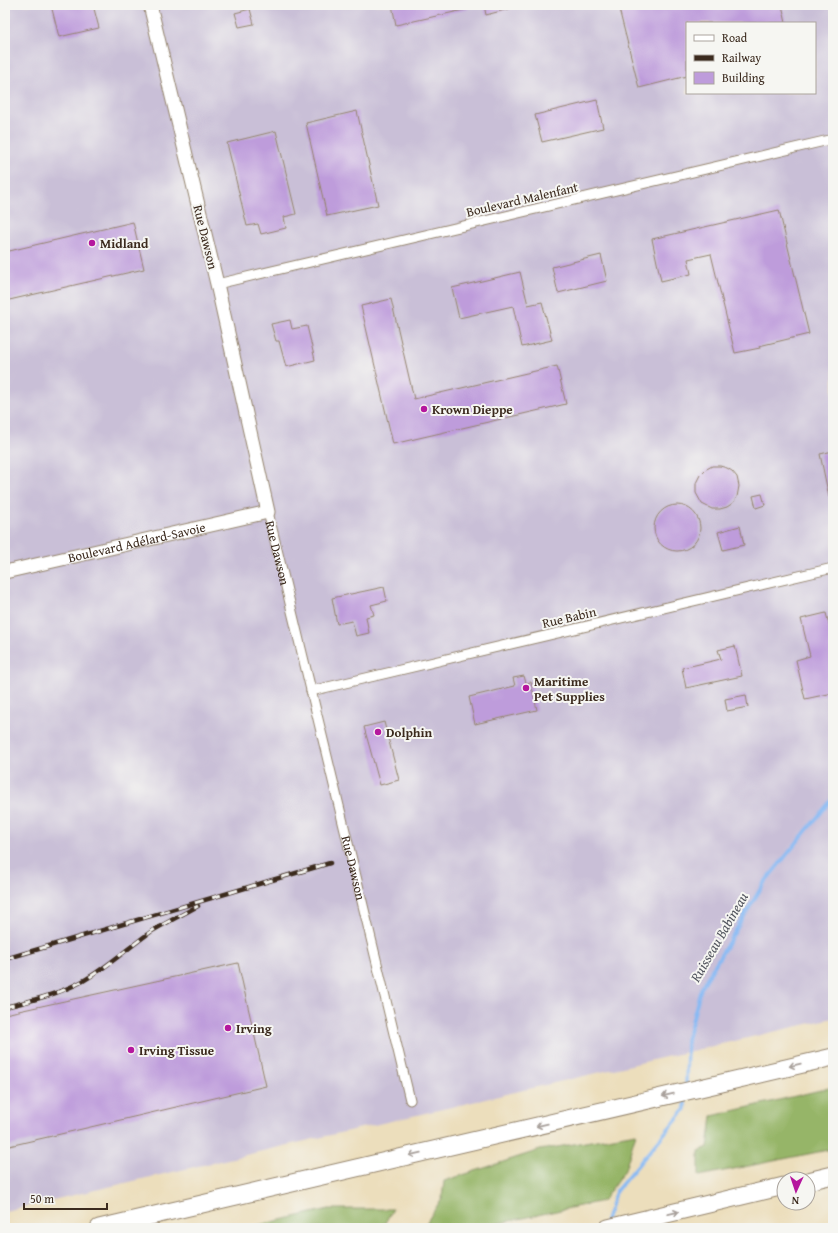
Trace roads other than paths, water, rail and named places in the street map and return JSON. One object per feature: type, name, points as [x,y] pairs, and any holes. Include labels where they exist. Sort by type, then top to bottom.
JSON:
[{"type":"highway","points":[[99,1228],[833,1056]]},
{"type":"highway","points":[[816,1179],[833,1175]]},
{"type":"highway","points":[[608,1228],[776,1188]]},
{"type":"street","name":"Rue Dawson","points":[[150,5],[217,284],[268,512],[410,1100]]},
{"type":"street","name":"Boulevard Malenfant","points":[[217,284],[833,139]]},
{"type":"street","name":"Boulevard Adélard-Savoie","points":[[5,572],[268,512]]},
{"type":"street","name":"Rue Babin","points":[[311,690],[833,568]]},
{"type":"waterway","name":"Ruisseau Babineau","points":[[686,1086],[687,1040],[701,988],[764,883],[833,798]]},
{"type":"waterway","name":"Ruisseau Babineau","points":[[605,1223],[616,1191],[685,1109],[685,1097]]},
{"type":"railway","points":[[5,959],[330,863]]},
{"type":"railway","points":[[5,1007],[35,1000],[74,986],[101,970],[152,931],[198,906]]},
{"type":"place","name":"Midland","points":[[92,243]]},
{"type":"place","name":"Krown Dieppe","points":[[424,409]]},
{"type":"place","name":"Maritime Pet Supplies","points":[[526,688]]},
{"type":"place","name":"Dolphin","points":[[378,732]]},
{"type":"place","name":"Irving","points":[[228,1028]]},
{"type":"place","name":"Irving Tissue","points":[[131,1050]]}]
